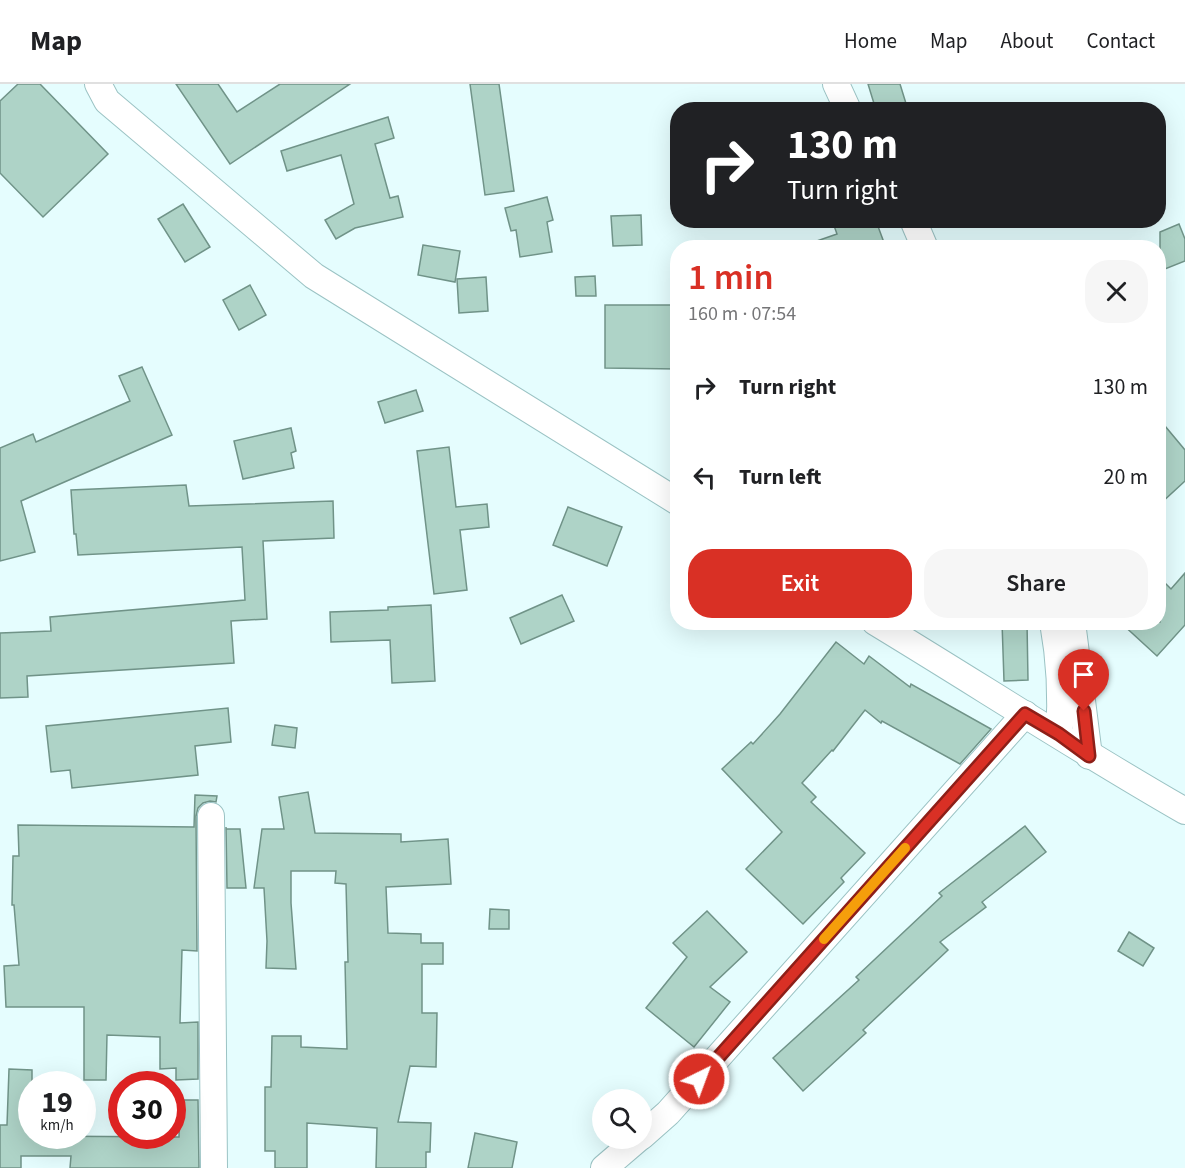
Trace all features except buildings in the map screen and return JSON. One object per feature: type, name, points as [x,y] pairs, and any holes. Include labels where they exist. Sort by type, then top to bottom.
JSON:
[{"type":"street","points":[[98,84],[107,101],[314,276],[670,497]]},
{"type":"street","points":[[836,84],[844,102]]},
{"type":"street","points":[[853,84],[861,102]]},
{"type":"street","points":[[888,630],[1059,734],[1089,756],[1185,811]]},
{"type":"street","points":[[1054,630],[1062,697],[1059,734]]},
{"type":"street","points":[[1073,630],[1089,756]]},
{"type":"street","points":[[652,1127],[668,1113],[1025,714]]},
{"type":"street","points":[[211,816],[214,1168]]},
{"type":"street","points":[[603,1168],[626,1149]]},
{"type":"slow traffic","points":[[824,939],[905,848]]},
{"type":"route","points":[[699,1079],[1025,714],[1059,734],[1089,756],[1084,711]]}]
